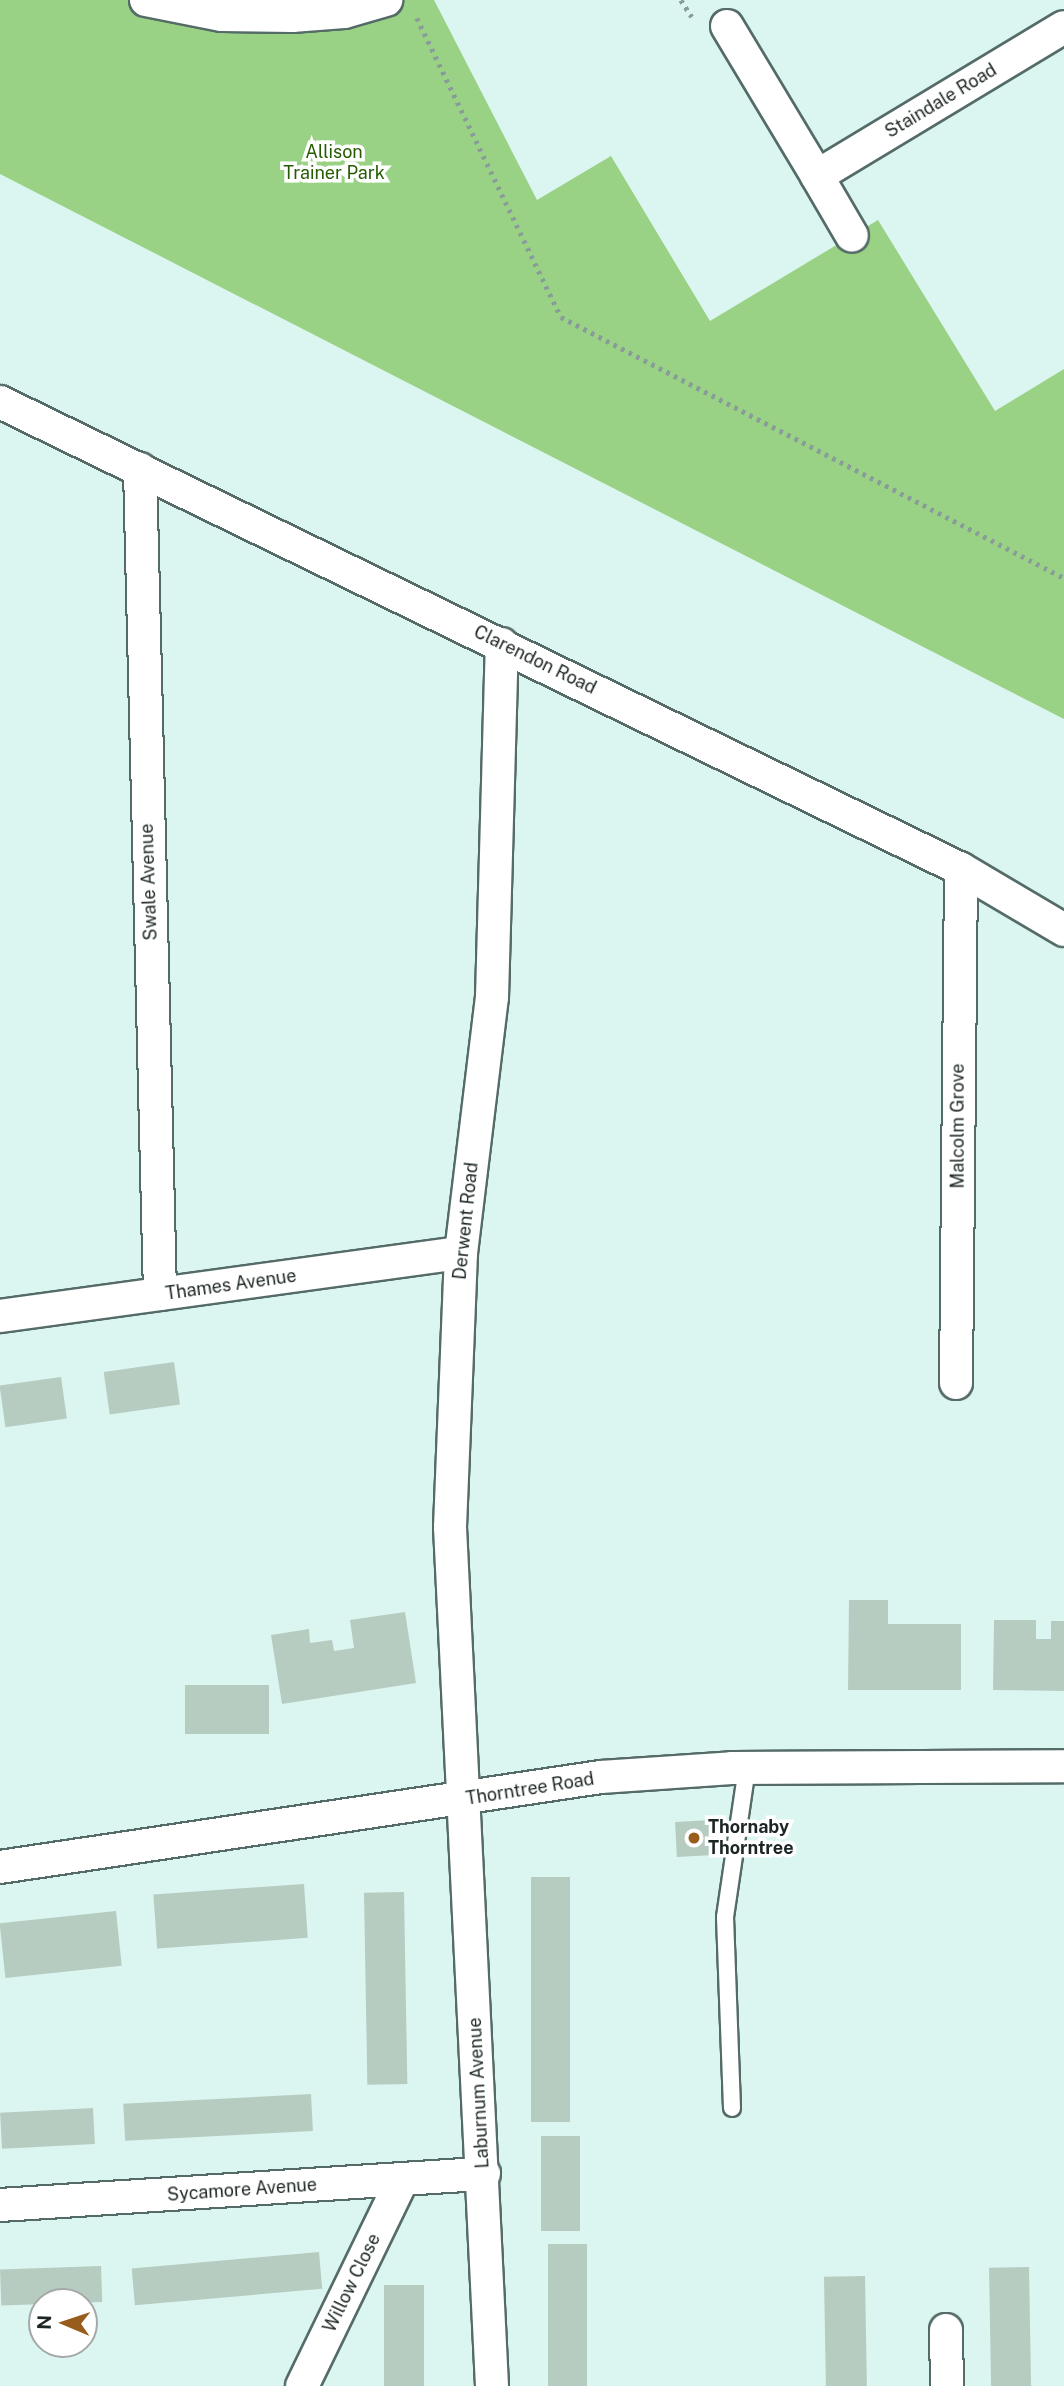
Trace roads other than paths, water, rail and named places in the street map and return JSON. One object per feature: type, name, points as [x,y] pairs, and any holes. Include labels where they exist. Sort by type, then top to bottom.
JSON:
[{"type":"street","points":[[146,0],[222,15],[292,16],[400,6]]},
{"type":"street","points":[[727,26],[852,236]]},
{"type":"street","name":"Staindale Road","points":[[817,176],[1064,27]]},
{"type":"street","name":"Clarendon Road","points":[[0,402],[961,869],[1064,930]]},
{"type":"street","name":"Swale Avenue","points":[[140,469],[160,1294]]},
{"type":"street","name":"Derwent Road","points":[[465,1800],[450,1527],[461,1253],[492,997],[502,644]]},
{"type":"street","name":"Malcolm Grove","points":[[956,1383],[961,869]]},
{"type":"street","name":"Thames Avenue","points":[[0,1316],[461,1253]]},
{"type":"street","name":"Thorntree Road","points":[[0,1867],[465,1800],[601,1777],[747,1768],[1064,1766]]},
{"type":"street","name":"Laburnum Avenue","points":[[465,1800],[492,2386]]},
{"type":"street","name":"Sycamore Avenue","points":[[0,2205],[484,2174]]},
{"type":"street","name":"Willow Close","points":[[302,2386],[402,2180]]},
{"type":"street","points":[[946,2330],[947,2386]]},
{"type":"lane","points":[[732,2108],[725,1917],[747,1768]]},
{"type":"place","name":"Thornaby Thorntree","points":[[694,1838]]},
{"type":"park label","name":"Allison Trainer Park","points":[[334,163]]}]
